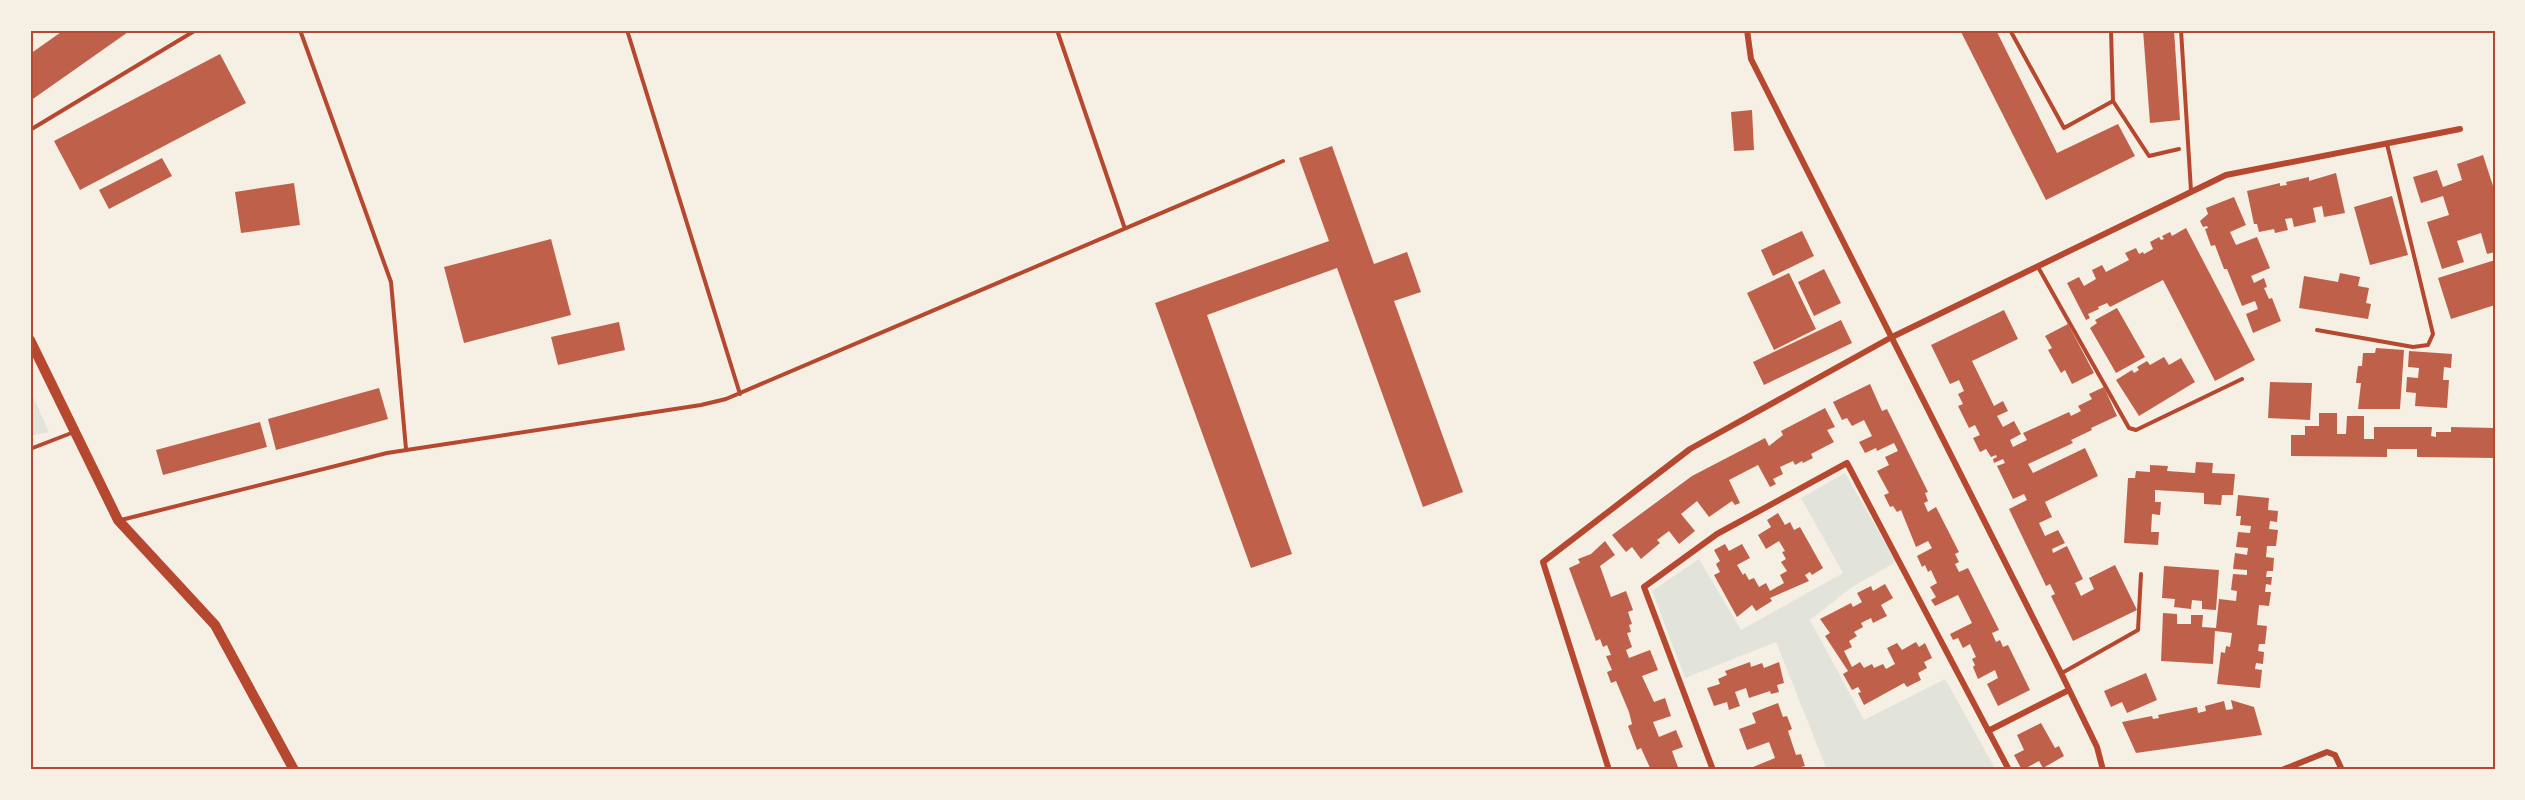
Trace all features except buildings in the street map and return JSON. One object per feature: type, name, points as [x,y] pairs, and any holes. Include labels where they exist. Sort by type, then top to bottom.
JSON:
[{"type":"street","points":[[1747,30],[1751,59],[2061,673],[2097,747],[2103,770]]},
{"type":"street","points":[[1609,770],[1543,562],[1690,448],[1890,338],[2226,175],[2460,129]]},
{"type":"street","points":[[30,340],[118,520],[157,559],[215,625],[294,770]]},
{"type":"street","points":[[1713,770],[1644,587],[1717,534],[1847,463],[1931,618],[2008,770]]},
{"type":"street","points":[[1988,731],[2069,690]]},
{"type":"street","points":[[2282,770],[2327,752],[2335,754],[2342,770]]},
{"type":"lane","points":[[30,130],[196,30]]},
{"type":"lane","points":[[300,30],[392,282],[405,449]]},
{"type":"lane","points":[[627,30],[740,394]]},
{"type":"lane","points":[[1057,30],[1124,226]]},
{"type":"lane","points":[[2181,30],[2191,192]]},
{"type":"lane","points":[[2317,330],[2413,347],[2428,345],[2433,334],[2386,143]]},
{"type":"lane","points":[[118,520],[405,449],[701,405],[740,394],[1124,226],[1283,160]]},
{"type":"lane","points":[[2038,266],[2129,428],[2136,430],[2242,379]]},
{"type":"lane","points":[[30,449],[74,432]]},
{"type":"lane","points":[[2061,673],[2138,630],[2141,574]]},
{"type":"path","points":[[2010,30],[2064,128],[2113,101]]},
{"type":"path","points":[[2111,30],[2113,101],[2149,156],[2188,147]]},
{"type":"shaded area","points":[[30,390],[49,432],[30,436]]},
{"type":"shaded area","points":[[1845,473],[1896,562],[1852,587],[1810,620],[1864,720],[1945,679],[1996,770],[1827,770],[1776,642],[1685,678],[1652,591],[1699,559],[1741,630],[1843,573],[1801,498]]}]
